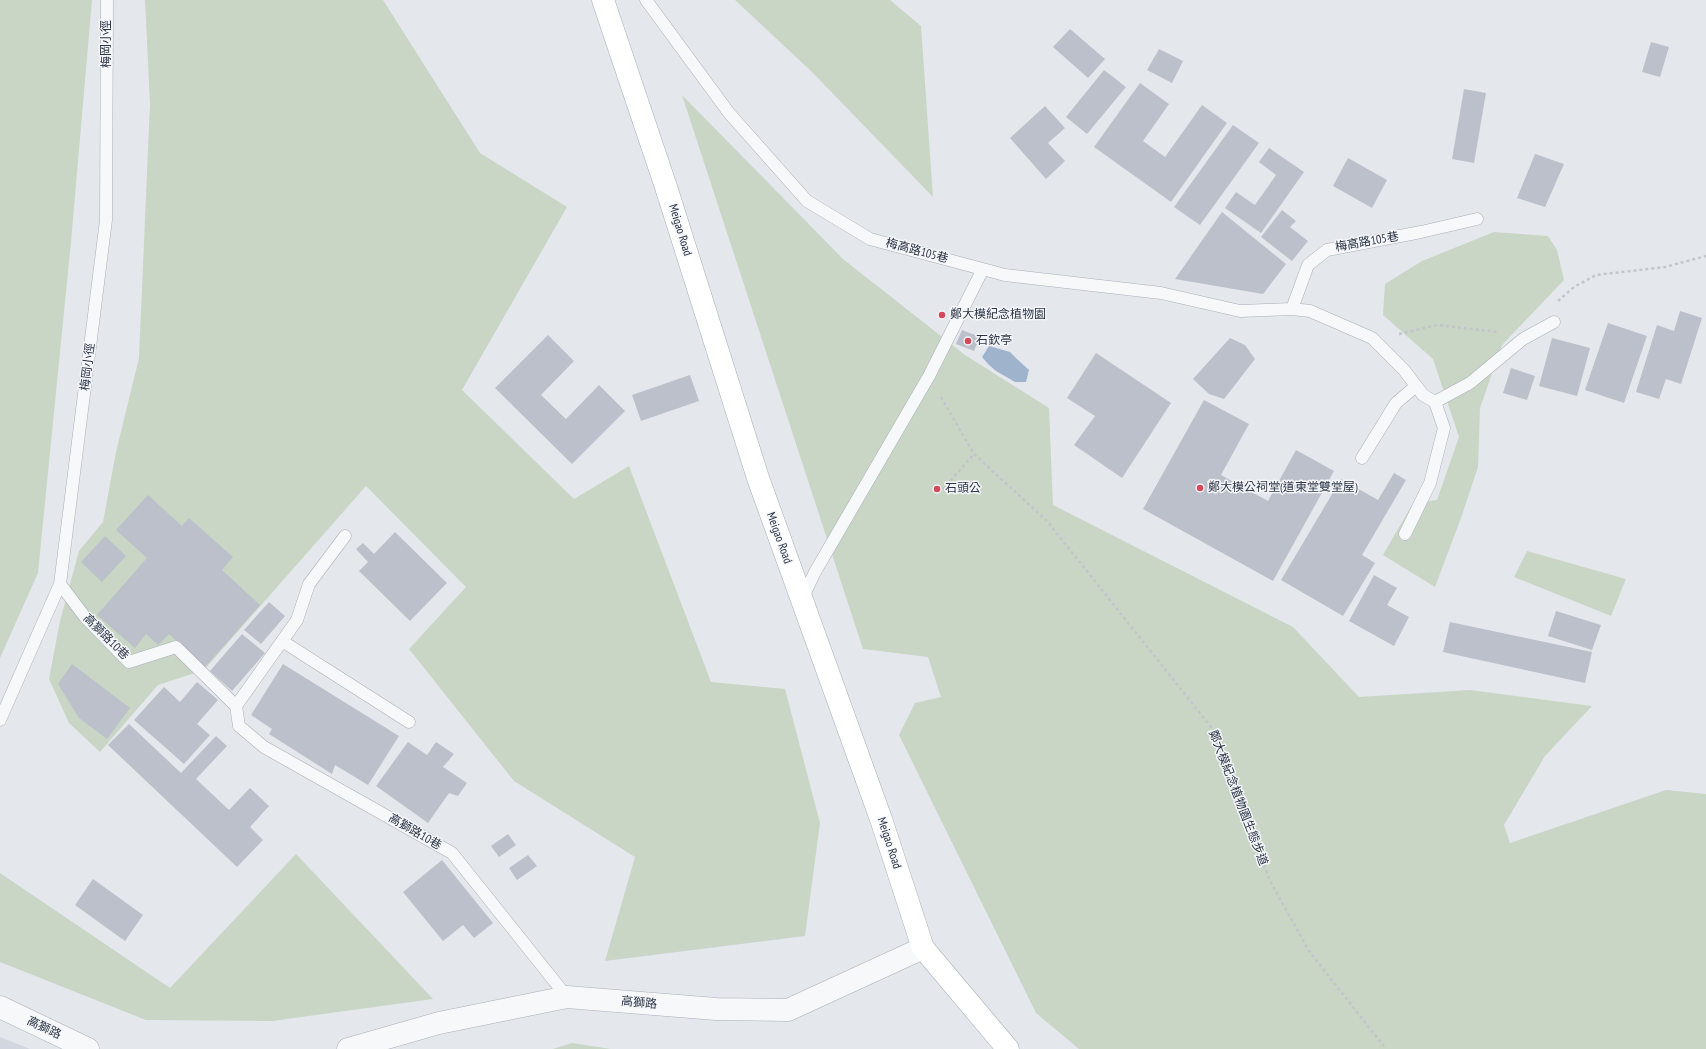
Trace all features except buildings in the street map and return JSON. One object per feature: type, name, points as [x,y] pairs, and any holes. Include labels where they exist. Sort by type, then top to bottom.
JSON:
[{"type":"street","name":"Meigao Road","points":[[603,0],[666,186],[758,478],[882,822],[923,948],[1008,1049]]},
{"type":"street","name":"高獅路","points":[[348,1049],[439,1023],[567,997],[716,1009],[788,1010],[923,948]]},
{"type":"street","name":"高獅路","points":[[0,1007],[88,1049]]},
{"type":"lane","name":"梅岡小徑","points":[[0,720],[60,584],[106,220],[107,0]]},
{"type":"lane","name":"梅高路105巷","points":[[646,0],[729,114],[807,202],[870,238],[1005,275],[1161,293],[1240,311],[1292,309],[1310,311],[1372,338],[1404,370],[1423,395],[1435,402]]},
{"type":"lane","name":"梅高路105巷","points":[[1292,309],[1308,265],[1327,250],[1421,232],[1477,219]]},
{"type":"lane","points":[[802,600],[815,572],[929,376],[983,269]]},
{"type":"lane","points":[[1404,534],[1430,483],[1444,428],[1435,402],[1470,383],[1525,337],[1554,322]]},
{"type":"lane","points":[[1362,458],[1396,402],[1416,386]]},
{"type":"lane","points":[[236,706],[296,620],[309,584],[345,536]]},
{"type":"lane","name":"高獅路10巷","points":[[60,584],[85,617],[129,662],[176,647],[236,706],[239,726],[264,747],[452,853],[567,997]]},
{"type":"lane","points":[[282,641],[409,722]]},
{"type":"path","points":[[1552,305],[1574,287],[1596,275],[1664,267],[1706,256]]},
{"type":"path","points":[[1384,350],[1400,333],[1438,325],[1525,337]]},
{"type":"path","name":"鄭大模紀念植物園生態步道","points":[[929,376],[974,454],[1047,521],[1211,727],[1270,881],[1309,951],[1386,1049]]},
{"type":"path","points":[[937,488],[942,490],[974,454]]},
{"type":"shaded area","points":[[0,1037],[30,1049],[0,1049]]},
{"type":"green space","points":[[0,0],[92,0],[71,242],[38,573],[0,658]]},
{"type":"green space","points":[[145,0],[383,0],[480,153],[567,207],[462,390],[574,499],[629,466],[711,682],[785,689],[820,823],[805,936],[605,961],[635,857],[514,781],[409,649],[466,587],[366,486],[204,670],[158,685],[100,752],[69,723],[49,679],[60,621],[79,551],[103,522],[116,452],[139,358],[150,104]]},
{"type":"green space","points":[[735,0],[890,0],[921,26],[933,197],[812,72]]},
{"type":"green space","points":[[682,95],[843,259],[965,355],[1049,408],[1053,505],[1293,627],[1359,697],[1470,690],[1592,706],[1545,756],[1504,825],[1510,843],[1666,790],[1706,794],[1706,1049],[1079,1049],[1036,1013],[899,735],[915,703],[941,697],[928,657],[863,649]]},
{"type":"green space","points":[[1494,232],[1548,236],[1557,250],[1564,280],[1502,345],[1480,408],[1478,467],[1461,518],[1435,587],[1383,555],[1413,503],[1437,500],[1459,437],[1433,359],[1383,315],[1385,284],[1422,261]]},
{"type":"green space","points":[[1527,551],[1626,579],[1611,616],[1514,577]]},
{"type":"green space","points":[[296,854],[433,999],[272,1021],[146,1020],[0,962],[0,873],[170,988]]},
{"type":"green space","points":[[572,1043],[611,1049],[553,1049]]},
{"type":"water","points":[[989,346],[1010,352],[1029,370],[1026,382],[1015,382],[996,371],[988,364],[982,357]]},
{"type":"place","name":"鄭大模紀念植物園","points":[[942,315]]},
{"type":"place","name":"石欽亭","points":[[968,341]]},
{"type":"place","name":"鄭大模公祠堂(道東堂雙堂屋)","points":[[1200,488]]},
{"type":"place","name":"石頭公","points":[[937,489]]}]
